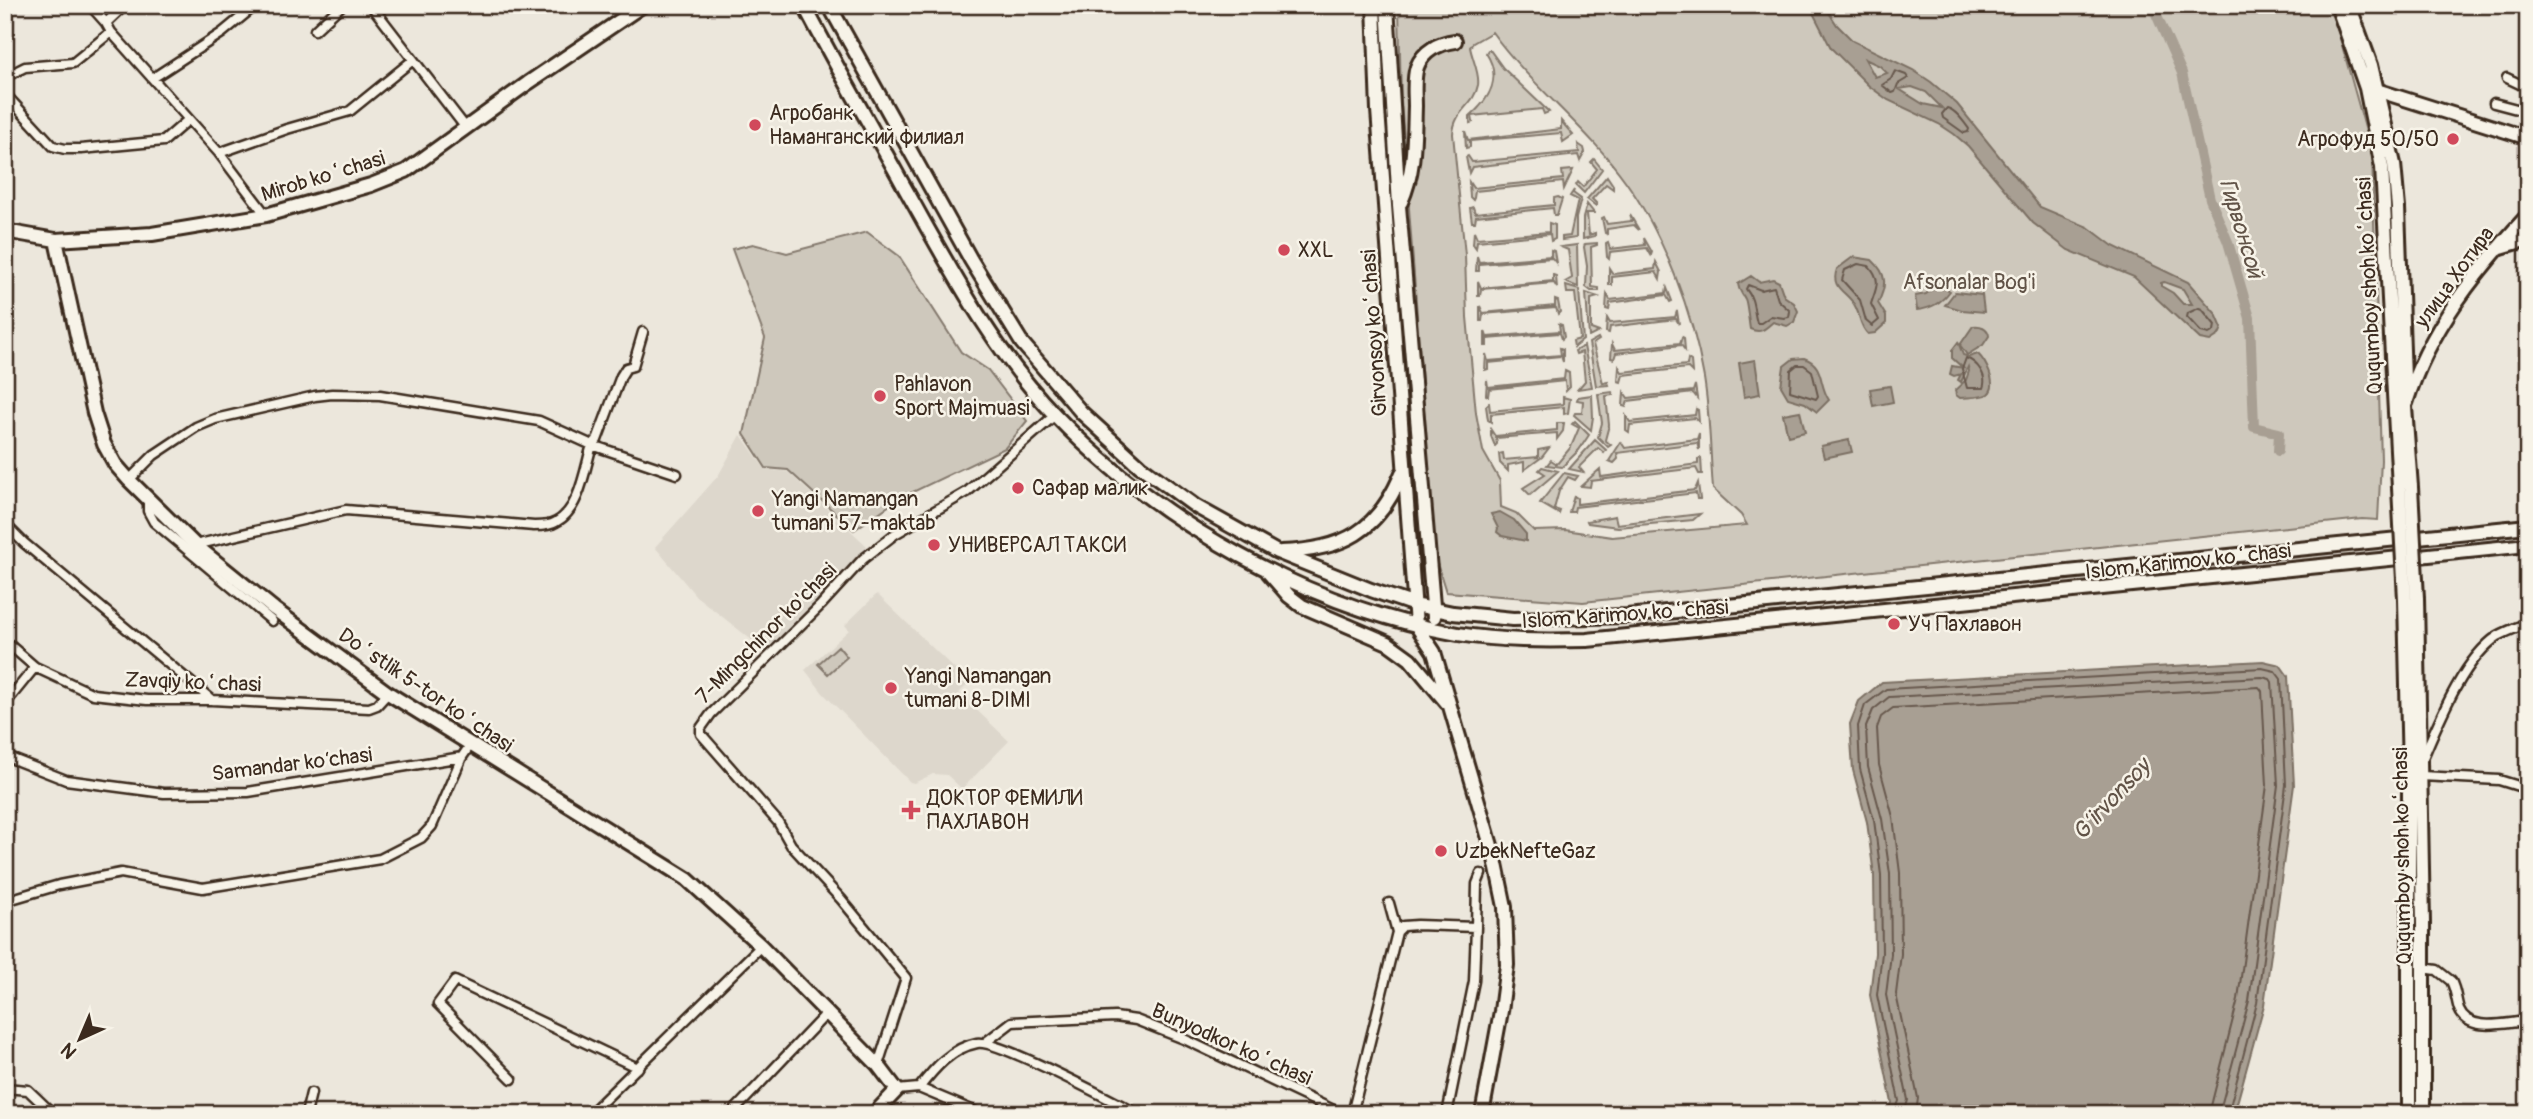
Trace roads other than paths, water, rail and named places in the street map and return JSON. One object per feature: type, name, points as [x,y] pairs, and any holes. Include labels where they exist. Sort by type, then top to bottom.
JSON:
[{"type":"main road","name":"Mirob koʻchasi","points":[[5,232],[56,240],[152,234],[266,215],[371,185],[406,171],[570,53],[643,5]]},
{"type":"main road","name":"Islom Karimov koʻchasi","points":[[804,5],[986,329],[1055,415],[1140,491],[1206,535],[1265,569],[1325,596],[1416,625],[1519,641],[1587,640],[1894,616],[2528,545]]},
{"type":"main road","name":"Islom Karimov koʻchasi","points":[[830,5],[992,297],[1046,373],[1082,413],[1140,467],[1195,506],[1277,552],[1415,605],[1513,619],[1627,617],[2528,526]]},
{"type":"main road","name":"Girvonsoy koʻchasi","points":[[1374,5],[1378,110],[1416,625]]},
{"type":"main road","name":"Girvonsoy koʻchasi","points":[[1387,5],[1399,206],[1436,629]]},
{"type":"main road","name":"Ququmboy shoh koʻchasi","points":[[2337,5],[2372,89],[2382,167],[2405,487]]},
{"type":"main road","name":"Ququmboy shoh koʻchasi","points":[[2349,5],[2394,164],[2405,407],[2405,487]]},
{"type":"main road","points":[[1399,206],[1406,190],[1412,160],[1417,69],[1424,54],[1439,45],[1455,41]]},
{"type":"main road","points":[[2372,89],[2528,138]]},
{"type":"main road","points":[[905,187],[925,175]]},
{"type":"main road","name":"улица Хотира","points":[[2405,407],[2414,378],[2444,317],[2497,248],[2528,215]]},
{"type":"main road","points":[[2497,248],[2528,239]]},
{"type":"main road","name":"Doʻstlik 5-tor koʻchasi","points":[[56,240],[94,413],[104,444],[115,464],[129,480],[195,545],[275,609],[388,693],[687,879],[761,946],[878,1065],[897,1090]]},
{"type":"main road","points":[[1277,552],[1326,546],[1356,535],[1371,524],[1383,509],[1403,469]]},
{"type":"main road","points":[[2405,487],[2411,599]]},
{"type":"main road","points":[[1265,569],[1289,596],[1302,606],[1388,643],[1410,659],[1451,709]]},
{"type":"main road","name":"Ququmboy shoh koʻchasi","points":[[2411,599],[2421,770],[2423,1114]]},
{"type":"main road","name":"Ququmboy shoh koʻchasi","points":[[2409,1114],[2411,599]]},
{"type":"main road","points":[[1416,625],[1434,652],[1495,859],[1505,907],[1507,965],[1482,1114]]},
{"type":"main road","points":[[1434,652],[1436,629]]},
{"type":"main road","points":[[874,1114],[897,1090]]},
{"type":"street","points":[[90,5],[219,153],[266,215]]},
{"type":"street","points":[[106,23],[125,5]]},
{"type":"street","points":[[153,78],[222,33],[256,5]]},
{"type":"street","points":[[315,30],[342,5]]},
{"type":"street","points":[[371,5],[466,128]]},
{"type":"street","points":[[5,77],[25,67],[72,63],[111,32]]},
{"type":"street","points":[[219,153],[350,111],[413,60]]},
{"type":"street","points":[[2507,78],[2528,88]]},
{"type":"street","points":[[5,94],[53,146],[60,148],[81,149],[164,141],[188,120]]},
{"type":"street","points":[[2494,103],[2528,112]]},
{"type":"street","points":[[195,545],[346,510],[534,526],[554,524],[563,518],[576,498],[592,445],[597,440],[621,376],[626,368],[633,366],[643,332]]},
{"type":"street","points":[[129,480],[154,455],[196,427],[215,419],[332,394],[380,395],[539,421],[592,445],[677,474]]},
{"type":"street","name":"7-Mingchinor ko'chasi","points":[[878,1065],[906,978],[841,899],[791,845],[778,822],[701,734],[701,728],[711,713],[821,605],[863,559],[895,534],[967,492],[1055,415]]},
{"type":"street","points":[[148,498],[148,511],[155,522],[272,621]]},
{"type":"street","points":[[5,524],[24,543],[212,700]]},
{"type":"street","points":[[2528,623],[2497,637],[2475,659],[2445,707],[2421,770],[2499,780],[2528,789]]},
{"type":"street","name":"Zavqiy koʻchasi","points":[[5,641],[35,667],[93,694],[147,700],[212,700],[369,708],[377,705],[388,693]]},
{"type":"street","points":[[5,704],[35,667]]},
{"type":"street","points":[[5,901],[59,885],[121,873],[203,888],[380,859],[421,838],[432,826],[462,757],[471,744]]},
{"type":"street","name":"Samandar ko‘chasi","points":[[5,756],[66,780],[164,793],[248,792],[462,757]]},
{"type":"street","points":[[1447,1114],[1474,981],[1477,884],[1481,874]]},
{"type":"street","points":[[1352,1114],[1397,932],[1389,903]]},
{"type":"street","points":[[1397,932],[1403,926],[1417,925],[1476,927]]},
{"type":"street","points":[[596,1114],[593,1111],[761,946]]},
{"type":"street","points":[[2423,968],[2437,970],[2451,981],[2458,1007],[2470,1022],[2478,1024],[2528,1021]]},
{"type":"street","points":[[512,1079],[438,1003],[455,981],[638,1068]]},
{"type":"street","points":[[731,1114],[827,1013]]},
{"type":"street","name":"Bunyodkor koʻchasi","points":[[919,1088],[936,1066],[959,1049],[977,1042],[986,1042],[1012,1022],[1115,1017],[1136,1020],[1184,1039],[1342,1114]]},
{"type":"street","points":[[986,1042],[1038,1064],[1138,1114]]},
{"type":"street","points":[[5,1088],[28,1090],[52,1113]]},
{"type":"street","points":[[897,1090],[919,1088],[981,1114]]},
{"type":"street","points":[[306,1114],[311,1093]]},
{"type":"water","points":[[1809,5],[1824,5],[1837,25],[1853,41],[1913,70],[1957,104],[2040,207],[2088,227],[2113,246],[2188,282],[2216,314],[2222,328],[2219,335],[2210,341],[2200,339],[2134,277],[2068,250],[2033,223],[1968,146],[1954,134],[1888,100],[1869,86],[1831,48]],"holes":[[[1865,59],[1880,66],[1887,73],[1875,77]],[[1912,87],[1926,92],[1942,108],[1923,104],[1899,89]],[[2161,283],[2183,289],[2192,304],[2183,304],[2173,293],[2161,286]]]},
{"type":"water","points":[[1853,257],[1872,260],[1883,275],[1883,291],[1878,303],[1886,316],[1886,323],[1875,333],[1868,334],[1865,331],[1853,303],[1836,282],[1837,269]]},
{"type":"water","points":[[1751,276],[1759,282],[1773,279],[1779,282],[1784,296],[1794,303],[1798,311],[1794,322],[1787,326],[1773,322],[1760,331],[1750,329],[1746,301],[1738,284]]},
{"type":"water","points":[[1938,284],[1950,291],[1935,304],[1917,310],[1915,296],[1926,294]]},
{"type":"water","points":[[1955,292],[1982,295],[1984,312],[1945,305]]},
{"type":"water","points":[[1973,326],[1983,327],[1989,336],[1983,345],[1967,355],[1960,345]]},
{"type":"water","points":[[1958,342],[1963,355],[1969,357],[1978,354],[1984,362],[1992,379],[1988,394],[1960,398],[1956,395],[1955,390],[1966,380],[1969,371],[1968,367],[1961,382],[1958,380],[1961,374],[1950,374],[1952,366],[1963,368],[1952,358],[1952,350]]},
{"type":"water","points":[[1804,358],[1811,361],[1818,370],[1829,400],[1817,412],[1805,403],[1788,398],[1781,386],[1784,366],[1793,359]]},
{"type":"water","points":[[1755,360],[1760,394],[1744,397],[1739,363]]},
{"type":"water","points":[[1890,386],[1893,402],[1873,406],[1870,389]]},
{"type":"water","points":[[1800,411],[1805,432],[1788,436],[1783,414]]},
{"type":"water","points":[[1849,440],[1852,452],[1824,458],[1821,446]]},
{"type":"water","points":[[1500,512],[1514,520],[1526,534],[1526,541],[1502,536],[1497,532],[1498,528],[1491,514]]},
{"type":"water","name":"G‘irvonsoy","points":[[2263,661],[2280,665],[2288,676],[2294,785],[2264,1005],[2234,1114],[1887,1114],[1892,1103],[1870,995],[1875,953],[1874,875],[1867,822],[1853,770],[1850,724],[1859,701],[1882,682]]},
{"type":"waterway","name":"Гирвонсой","points":[[2152,5],[2182,73],[2210,199],[2228,242],[2250,318],[2254,427],[2279,433],[2278,451]]},
{"type":"place","name":"Агробанк Наманганский филиал","points":[[755,125]]},
{"type":"place","name":"Агрофуд 50/50","points":[[2453,139]]},
{"type":"place","name":"XXL","points":[[1284,250]]},
{"type":"place","name":"Pahlavon Sport Majmuasi","points":[[880,396]]},
{"type":"place","name":"Сафар малик","points":[[1018,488]]},
{"type":"place","name":"Yangi Namangan tumani 57-maktab","points":[[758,511]]},
{"type":"place","name":"УНИВЕРСАЛ ТАКСИ","points":[[934,545]]},
{"type":"place","name":"Уч Пахлавон","points":[[1894,624]]},
{"type":"place","name":"Yangi Namangan tumani 8-DIMI","points":[[891,688]]},
{"type":"place","name":"ДОКТОР ФЕМИЛИ ПАХЛАВОН","points":[[911,810]]},
{"type":"place","name":"UzbekNefteGaz","points":[[1441,851]]},
{"type":"park label","name":"Afsonalar Bog'i","points":[[1969,282]]}]
